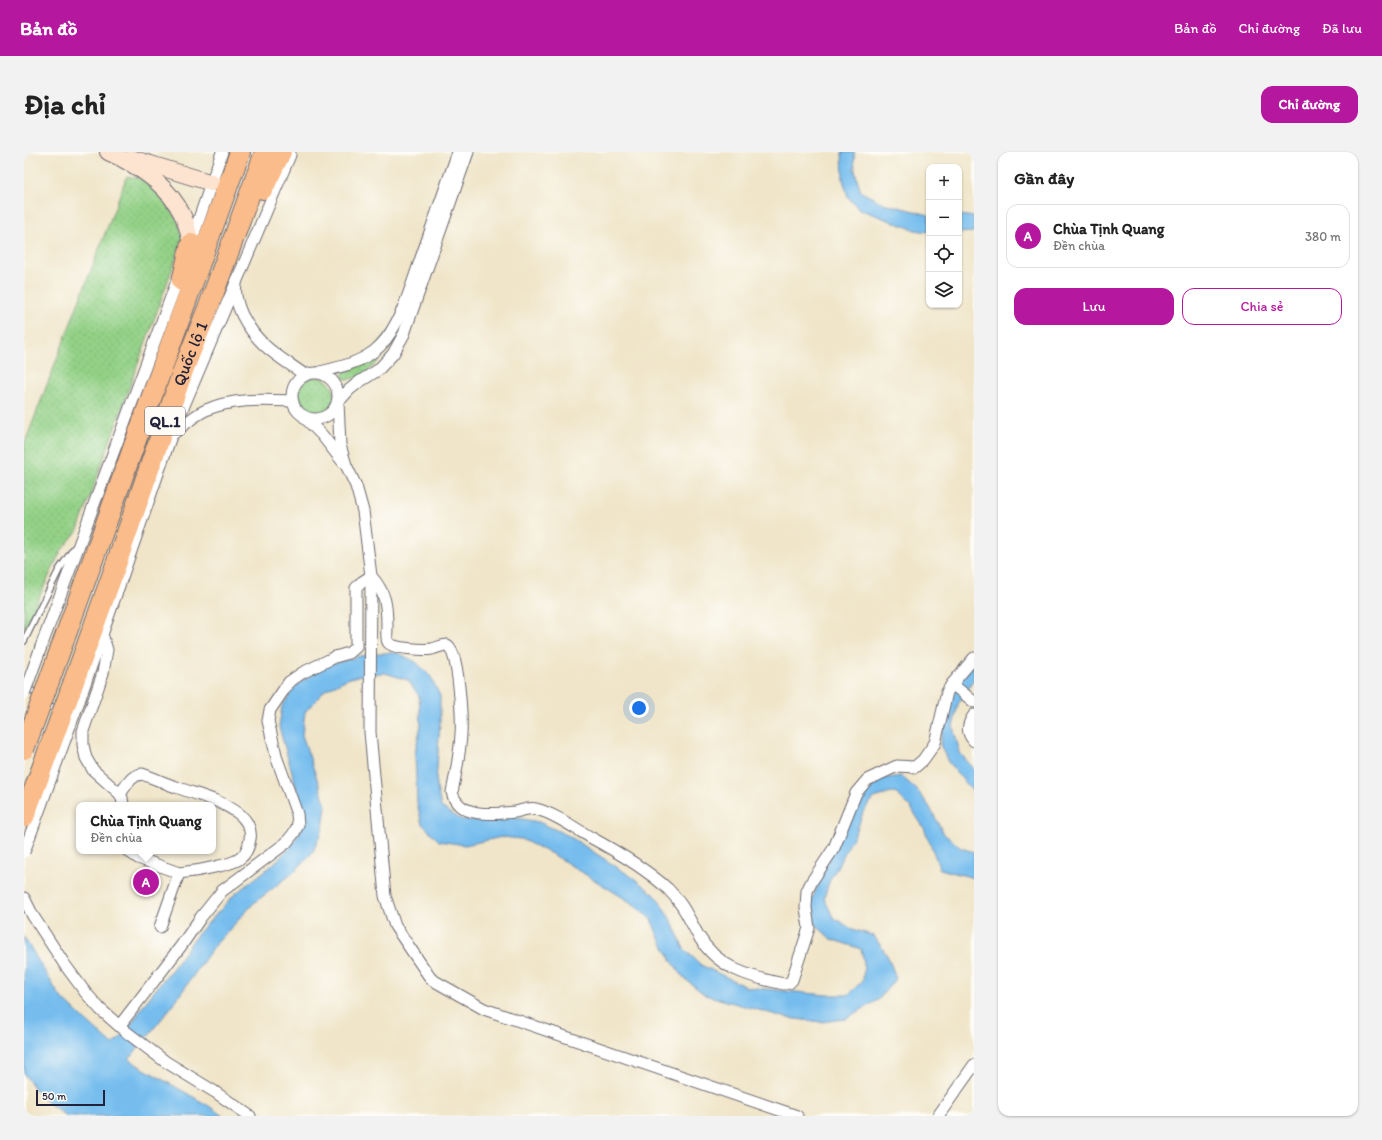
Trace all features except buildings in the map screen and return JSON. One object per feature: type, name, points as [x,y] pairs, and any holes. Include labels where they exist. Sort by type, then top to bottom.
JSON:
[{"type":"highway","name":"Quốc lộ 1","points":[[24,749],[240,152]]},
{"type":"highway","name":"Quốc lộ 1","points":[[74,696],[113,573],[184,368],[210,303],[265,152]]},
{"type":"highway","points":[[210,303],[289,153]]},
{"type":"highway","points":[[161,370],[191,244]]},
{"type":"highway","points":[[113,573],[171,436]]},
{"type":"highway","name":"QL.1","points":[[24,817],[74,696]]},
{"type":"street","points":[[108,152],[138,168],[160,185],[174,200],[183,215],[191,244]]},
{"type":"street","points":[[113,152],[212,183]]},
{"type":"street","points":[[132,152],[155,152]]},
{"type":"street","points":[[24,694],[191,244],[222,152]]},
{"type":"street","points":[[346,465],[322,434],[295,408],[292,401],[294,386],[298,379],[305,374],[350,365],[370,354],[380,346],[391,332],[408,295],[458,152]]},
{"type":"street","points":[[300,414],[307,418],[315,419],[323,418],[330,414],[349,390],[378,370],[393,354],[404,334],[468,152]]},
{"type":"street","points":[[24,852],[74,696],[102,634],[171,436],[289,153]]},
{"type":"street","points":[[237,279],[235,292],[238,307],[255,337],[266,347],[305,374]]},
{"type":"street","points":[[320,372],[333,380],[337,387],[339,394],[340,445],[346,465],[356,486],[363,510],[370,576],[370,732],[385,896],[395,926],[431,979],[484,1009],[797,1116]]},
{"type":"street","points":[[171,436],[205,410],[224,404],[260,400],[292,401]]},
{"type":"street","points":[[370,576],[377,583],[383,594],[387,642],[389,644],[393,647],[419,649],[432,649],[447,645],[451,647],[453,652],[457,670],[461,709],[461,733],[452,792],[457,802],[463,807],[478,813],[487,814],[516,812],[532,808],[551,814],[610,848],[642,869],[668,889],[683,906],[698,935],[707,948],[730,967],[744,975],[784,984],[789,984],[792,980],[809,928],[806,912],[807,891],[834,848],[856,793],[867,780],[897,766],[915,767],[923,760],[934,746],[937,738],[947,692],[974,658]]},
{"type":"street","points":[[122,1028],[201,917],[222,891],[286,843],[294,833],[298,825],[297,814],[277,759],[268,721],[270,710],[289,682],[302,672],[349,653],[356,647],[356,588],[370,576]]},
{"type":"street","points":[[102,634],[107,650],[103,673],[83,731],[83,744],[86,758],[93,770],[120,794],[123,802]]},
{"type":"street","points":[[953,685],[970,699]]},
{"type":"street","points":[[974,715],[968,724],[968,733],[974,742]]},
{"type":"street","points":[[120,794],[136,775],[142,774],[217,801],[233,810],[246,821],[251,836],[247,850],[232,864],[196,871],[179,873],[138,858],[132,854]]},
{"type":"street","points":[[160,927],[179,873]]},
{"type":"street","points":[[24,898],[45,936],[85,992],[100,1009],[166,1062],[215,1092],[250,1116]]},
{"type":"street","points":[[938,1116],[974,1066]]},
{"type":"lane","points":[[24,641],[58,570],[83,534]]},
{"type":"lane","points":[[24,685],[83,731]]},
{"type":"green space","points":[[127,176],[142,179],[156,190],[178,221],[182,237],[175,261],[78,530],[61,551],[24,629],[24,445]]},
{"type":"green space","points":[[403,317],[399,331],[382,357],[367,372],[358,377],[350,379],[343,378],[342,375],[344,372],[354,368]]},
{"type":"green space","points":[[316,377],[329,382],[334,395],[329,408],[316,413],[303,408],[298,395],[303,382]]},
{"type":"water","points":[[842,152],[854,152],[855,171],[861,192],[883,203],[926,214],[926,232],[915,230],[859,209],[848,197],[843,179]]},
{"type":"water","points":[[962,215],[974,217],[974,232],[962,233]]},
{"type":"water","points":[[378,653],[398,653],[416,662],[431,677],[440,696],[436,783],[441,807],[460,819],[478,821],[506,816],[539,822],[569,836],[635,879],[657,897],[672,922],[684,949],[701,965],[747,987],[826,995],[848,995],[863,980],[864,963],[861,949],[831,939],[815,924],[811,902],[824,870],[859,795],[880,779],[901,776],[917,790],[929,806],[944,834],[961,848],[974,852],[974,878],[940,869],[924,828],[911,808],[895,792],[874,798],[863,812],[857,830],[829,882],[824,898],[833,917],[850,928],[874,936],[888,957],[896,978],[878,1000],[845,1019],[821,1022],[787,1018],[705,995],[684,978],[671,960],[651,919],[635,905],[554,855],[521,839],[502,837],[465,845],[439,841],[422,824],[417,803],[415,753],[421,725],[419,696],[408,680],[385,673],[365,674],[347,679],[325,690],[305,712],[302,735],[326,805],[323,829],[312,853],[294,872],[254,903],[214,946],[172,1006],[129,1059],[209,1106],[223,1116],[66,1116],[42,1098],[24,1074],[24,937],[59,995],[113,1045],[127,1031],[145,1003],[197,935],[235,894],[271,866],[290,848],[302,829],[302,807],[279,727],[282,706],[297,685],[322,667],[360,656]]},
{"type":"water","points":[[974,661],[974,679],[958,704],[953,727],[960,753],[974,769],[974,793],[948,762],[940,744],[952,689]]},
{"type":"place","name":"Chùa Tịnh Quang","points":[[146,882]]}]
